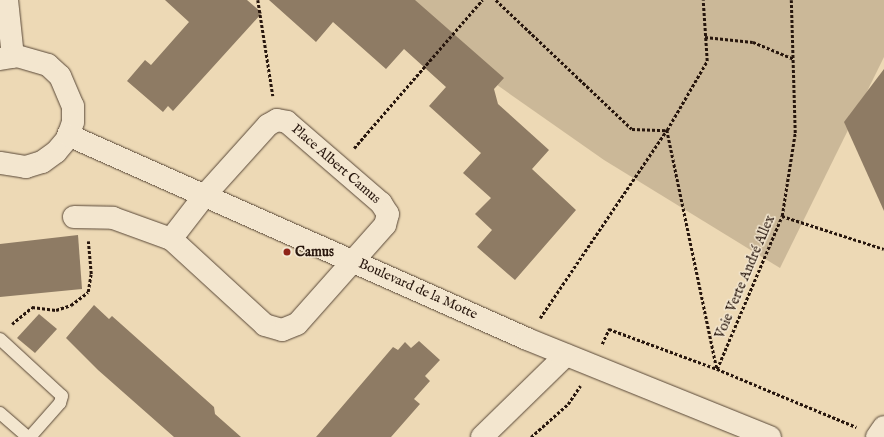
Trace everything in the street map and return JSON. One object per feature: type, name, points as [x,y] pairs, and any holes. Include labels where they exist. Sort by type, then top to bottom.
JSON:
[{"type":"street","points":[[0,163],[26,167],[42,162],[56,152],[68,135],[73,106],[69,90],[60,76],[48,65],[33,58],[6,58],[7,0]]},
{"type":"street","name":"Place Albert Camus","points":[[74,217],[113,218],[171,239],[265,325],[274,330],[282,330],[297,324],[385,225],[388,214],[386,208],[287,122],[277,120],[268,125],[206,195],[171,239]]},
{"type":"street","name":"Boulevard de la Motte","points":[[68,135],[353,260],[526,339],[566,355],[594,364],[770,437]]},
{"type":"street","points":[[482,437],[566,355]]},
{"type":"lane","points":[[0,339],[62,396],[60,403],[29,437],[0,413]]},
{"type":"path","points":[[258,0],[277,120]]},
{"type":"path","points":[[338,166],[482,0]]},
{"type":"path","points":[[496,0],[632,129],[667,130]]},
{"type":"path","points":[[526,339],[667,130],[707,61],[703,0]]},
{"type":"path","name":"Voie Verte André Allex","points":[[717,369],[782,216],[795,133],[794,59],[791,0]]},
{"type":"path","points":[[705,37],[753,42],[794,59]]},
{"type":"path","points":[[667,130],[717,369]]},
{"type":"path","points":[[782,216],[884,249]]},
{"type":"path","points":[[7,329],[32,307],[56,310],[71,305],[88,292],[92,274],[89,238]]},
{"type":"path","points":[[531,437],[568,404],[594,364],[609,329],[717,369],[879,433]]},
{"type":"shaded area","points":[[376,0],[884,0],[884,57],[780,268],[604,160]]},
{"type":"building","points":[[165,0],[247,0],[262,13],[173,111],[168,106],[163,112],[127,81],[145,60],[151,65],[189,22]]},
{"type":"building","points":[[269,0],[415,0],[504,78],[494,89],[498,104],[549,150],[532,169],[576,210],[515,280],[477,247],[492,230],[475,214],[491,198],[463,173],[481,153],[429,106],[446,87],[404,49],[386,69],[333,22],[316,42]]},
{"type":"building","points":[[884,69],[884,211],[844,122]]},
{"type":"building","points":[[78,235],[82,289],[0,297],[0,244]]},
{"type":"building","points":[[94,305],[109,319],[112,316],[214,407],[215,414],[241,437],[174,437],[98,370],[66,338]]},
{"type":"building","points":[[39,314],[57,329],[35,353],[17,338]]},
{"type":"building","points":[[419,341],[440,360],[425,376],[430,381],[414,399],[420,404],[391,437],[316,437],[393,347],[398,350],[405,342],[411,348]]},
{"type":"place","name":"Camus","points":[[287,252]]}]
